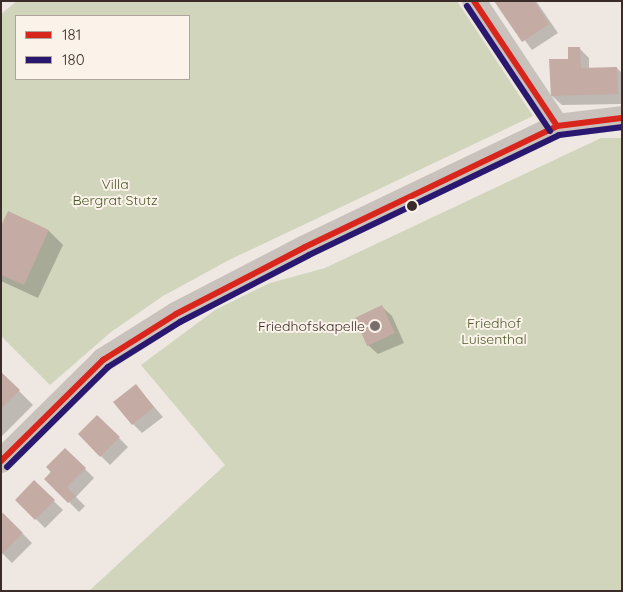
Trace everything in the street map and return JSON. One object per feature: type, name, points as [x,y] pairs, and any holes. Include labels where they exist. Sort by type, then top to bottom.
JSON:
[{"type":"street","points":[[474,1],[556,126]]},
{"type":"street","points":[[1,461],[103,360],[141,333],[305,247],[556,126],[622,118]]},
{"type":"green space","name":"Villa Bergrat Stutz","points":[[17,1],[457,1],[533,116],[229,260],[163,296],[111,332],[50,385],[1,336],[1,14]]},
{"type":"green space","name":"Friedhof Luisenthal","points":[[601,138],[622,138],[622,591],[89,591],[225,465],[141,365],[215,310],[270,283],[325,268]]},
{"type":"building","points":[[494,1],[534,1],[549,24],[522,42]]},
{"type":"building","points":[[568,47],[580,47],[581,68],[617,67],[618,94],[551,96],[549,59],[568,59]]},
{"type":"building","name":"Villa Bergrat Stutz","points":[[8,211],[49,230],[24,285],[1,275],[1,226]]},
{"type":"building","name":"Friedhofskapelle","points":[[382,305],[395,333],[367,346],[355,318]]},
{"type":"building","points":[[1,372],[20,390],[1,409]]},
{"type":"building","points":[[136,384],[154,407],[132,425],[113,402]]},
{"type":"building","points":[[97,415],[120,437],[100,457],[78,434]]},
{"type":"building","points":[[65,448],[86,468],[67,487],[76,496],[68,503],[44,479],[51,472],[46,467]]},
{"type":"building","points":[[34,480],[55,500],[35,520],[15,500]]},
{"type":"building","points":[[3,513],[23,533],[1,555],[1,514]]},
{"type":"transit line","name":"181","points":[[474,1],[557,126]]},
{"type":"transit line","name":"180","points":[[467,6],[550,131]]},
{"type":"transit line","name":"181","points":[[1,461],[103,360],[176,314],[305,247],[557,126],[622,118]]},
{"type":"transit line","name":"180","points":[[7,467],[108,367],[180,322],[309,255],[559,135],[622,127]]},
{"type":"place","name":"Friedhofskapelle","points":[[375,326]]}]
